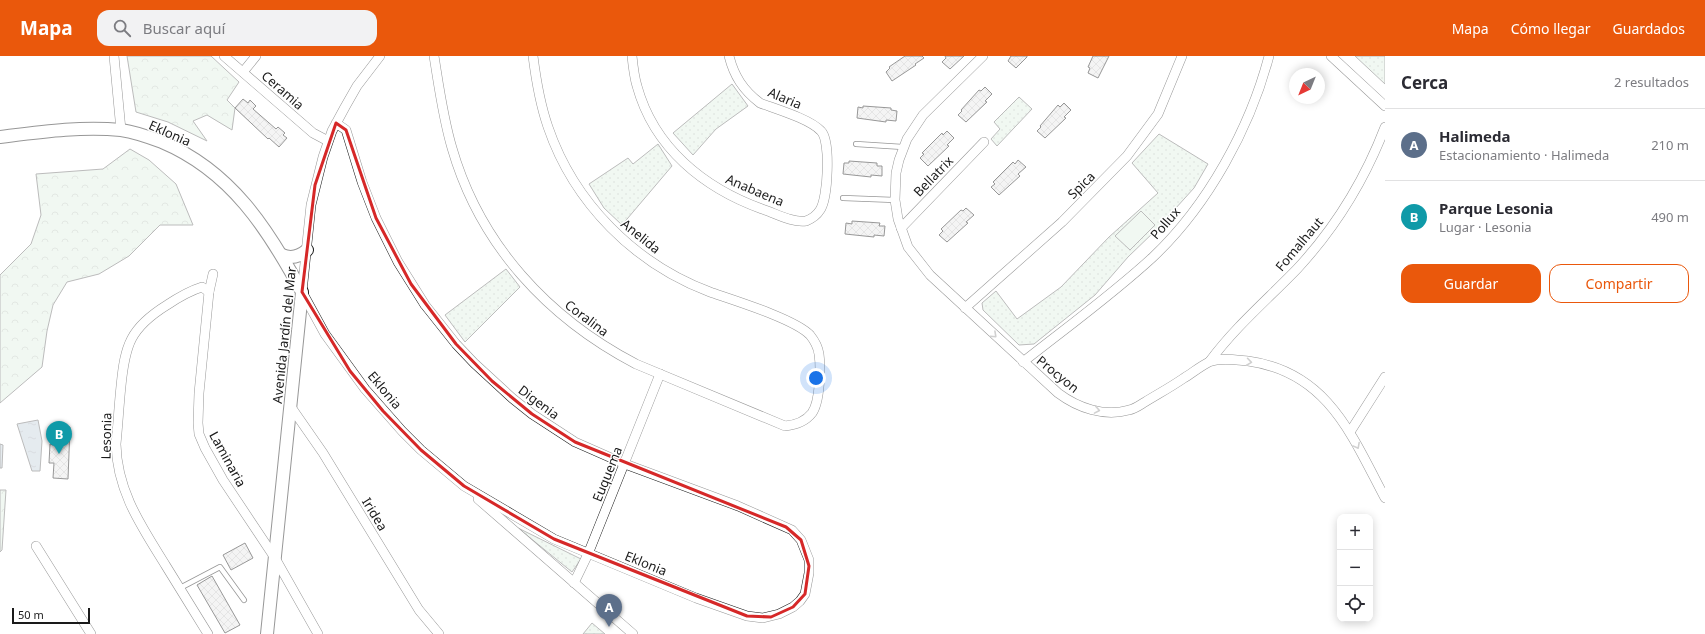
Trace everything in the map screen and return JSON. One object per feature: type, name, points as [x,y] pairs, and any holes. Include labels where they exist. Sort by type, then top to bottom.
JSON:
[{"type":"street","points":[[114,56],[122,130]]},
{"type":"street","name":"Ceramia","points":[[224,56],[313,133],[328,141]]},
{"type":"street","points":[[242,72],[256,56]]},
{"type":"street","name":"Avenida Jardín del Mar","points":[[267,634],[311,205],[315,185],[328,141],[336,123],[357,86],[380,56]]},
{"type":"street","name":"Coralina","points":[[434,56],[442,108],[452,150],[476,209],[498,246],[524,279],[540,296],[576,327],[615,353],[636,364],[785,426],[804,421],[815,408],[819,355]]},
{"type":"street","name":"Anelida","points":[[533,56],[540,98],[555,146],[574,182],[594,210],[611,228],[639,253],[675,276],[703,290],[767,313],[800,328],[814,342],[819,355]]},
{"type":"street","name":"Anabaena","points":[[632,56],[637,86],[642,100],[656,128],[665,141],[675,154],[695,173],[719,190],[740,200],[794,220],[805,221],[816,216],[822,206],[825,194],[828,152],[826,139]]},
{"type":"street","name":"Alaria","points":[[729,56],[732,70],[738,80],[760,103],[802,120],[817,128],[826,139]]},
{"type":"street","name":"Procyon","points":[[983,56],[923,115],[911,131],[903,147],[896,173],[895,200],[901,228],[908,247],[916,259],[930,276],[1023,362],[1066,399],[1085,408],[1107,412],[1130,410],[1172,386],[1210,361]]},
{"type":"street","name":"Spica","points":[[965,308],[1062,222],[1127,156],[1158,114],[1182,56]]},
{"type":"street","name":"Pollux","points":[[1023,362],[1153,256],[1184,222],[1213,182],[1236,141],[1250,110],[1268,56]]},
{"type":"street","points":[[1331,56],[1385,106]]},
{"type":"street","name":"Digenia","points":[[336,123],[346,130],[362,182],[376,218],[398,262],[425,305],[456,344],[492,381],[532,414],[575,442],[625,464],[738,506],[792,530],[801,540],[807,553],[809,566],[805,594]]},
{"type":"street","name":"Fomalhaut","points":[[1210,361],[1223,344],[1299,267],[1327,233],[1357,187],[1370,162],[1385,127]]},
{"type":"street","name":"Eklonia","points":[[0,138],[56,130],[122,130],[151,138],[202,164],[218,177],[249,208],[282,255],[325,334],[365,389],[392,421],[422,450],[464,486],[554,539],[696,598],[747,616],[763,618],[779,614],[793,607],[805,594]]},
{"type":"street","name":"Bellatrix","points":[[901,228],[984,142]]},
{"type":"street","points":[[282,255],[294,257],[303,254],[307,250]]},
{"type":"street","name":"Laminaria","points":[[213,274],[209,292],[199,393],[199,434],[223,480],[275,558],[318,634]]},
{"type":"street","name":"Lesonia","points":[[208,634],[142,527],[125,493],[116,458],[116,444],[124,358],[129,344],[140,326],[154,312],[188,291],[202,287],[209,292]]},
{"type":"street","points":[[1210,361],[1225,360],[1254,362],[1282,371],[1296,377],[1326,400],[1350,432],[1385,498]]},
{"type":"street","name":"Euquema","points":[[574,583],[588,554],[660,374]]},
{"type":"street","points":[[1350,432],[1385,377]]},
{"type":"street","name":"Iridea","points":[[291,407],[323,453],[419,610],[439,634]]},
{"type":"street","points":[[464,486],[632,634]]},
{"type":"street","points":[[36,546],[91,634]]},
{"type":"lane","points":[[856,144],[903,147]]},
{"type":"lane","points":[[843,198],[895,200]]},
{"type":"lane","points":[[180,588],[220,567],[244,600]]},
{"type":"highlighted area","points":[[336,123],[346,130],[376,218],[411,284],[456,344],[492,381],[532,414],[575,442],[786,527],[801,540],[809,566],[805,594],[793,607],[771,617],[747,616],[554,539],[464,486],[421,450],[383,411],[350,371],[302,292],[315,185]]},
{"type":"green space","points":[[127,56],[211,56],[239,82],[227,100],[235,108],[232,130],[207,115],[193,121],[207,141],[168,122],[136,112]]},
{"type":"green space","points":[[1355,56],[1385,56],[1385,84]]},
{"type":"green space","points":[[732,84],[748,106],[716,129],[693,155],[673,133]]},
{"type":"green space","points":[[1019,97],[1032,109],[997,146],[991,139],[1000,129],[994,122]]},
{"type":"green space","points":[[1159,134],[1208,164],[1194,188],[1156,230],[1128,257],[1095,295],[1034,344],[1019,345],[983,310],[982,303],[996,291],[1017,319],[1061,287],[1109,237],[1158,193],[1132,163]]},
{"type":"green space","points":[[658,144],[672,166],[622,225],[604,208],[589,184],[628,158],[633,164]]},
{"type":"green space","points":[[130,149],[149,160],[176,184],[193,225],[160,225],[129,256],[99,274],[67,282],[53,305],[47,331],[42,367],[0,403],[0,275],[31,244],[41,215],[36,174],[103,169]]},
{"type":"green space","points":[[1141,211],[1155,225],[1130,250],[1115,236]]},
{"type":"green space","points":[[506,269],[520,287],[465,342],[445,315]]},
{"type":"green space","points":[[0,490],[6,490],[2,550],[0,552]]},
{"type":"green space","points":[[518,528],[581,559],[572,572]]},
{"type":"green space","points":[[592,623],[605,634],[583,634]]},
{"type":"water","points":[[38,420],[42,441],[40,471],[32,471],[17,424]]},
{"type":"water","points":[[0,444],[3,445],[2,468],[0,468]]},
{"type":"building","points":[[905,56],[922,56],[924,58],[892,81],[886,72],[890,68],[889,67]]},
{"type":"building","points":[[945,56],[964,56],[950,69],[942,62],[946,58]]},
{"type":"building","points":[[1011,56],[1027,57],[1016,68],[1008,61]]},
{"type":"building","points":[[1093,56],[1109,56],[1098,78],[1088,73],[1090,68],[1088,67]]},
{"type":"building","points":[[985,87],[992,94],[985,101],[987,102],[966,122],[958,115],[979,90],[981,91]]},
{"type":"building","points":[[243,99],[248,103],[250,100],[256,106],[253,109],[276,129],[278,127],[285,133],[283,135],[287,138],[279,147],[269,138],[268,139],[235,108]]},
{"type":"building","points":[[1064,103],[1071,110],[1064,117],[1066,118],[1045,138],[1037,131],[1058,105],[1060,107]]},
{"type":"building","points":[[863,106],[891,108],[891,110],[897,111],[896,121],[886,120],[886,122],[857,118],[858,107],[863,108]]},
{"type":"building","points":[[947,131],[954,138],[947,145],[949,146],[928,166],[920,158],[924,154],[922,153],[942,133],[943,135]]},
{"type":"building","points":[[1018,160],[1026,167],[1018,174],[1020,176],[999,195],[991,187],[995,184],[993,182],[1013,162],[1015,164]]},
{"type":"building","points":[[849,161],[877,163],[877,166],[882,166],[882,176],[871,175],[871,177],[843,174],[844,163],[849,163]]},
{"type":"building","points":[[966,208],[974,215],[966,222],[968,223],[947,242],[939,235],[943,231],[941,229],[961,210],[963,211]]},
{"type":"building","points":[[852,221],[880,223],[879,226],[885,226],[884,236],[874,235],[874,237],[845,234],[846,223],[852,224]]},
{"type":"building","points":[[54,426],[70,427],[68,479],[53,478],[54,463],[49,463],[50,444],[53,445]]},
{"type":"building","points":[[245,543],[253,558],[231,570],[223,555]]},
{"type":"building","points":[[212,576],[240,625],[225,633],[197,585]]},
{"type":"place","name":"Parque Lesonia","points":[[59,454]]},
{"type":"place","name":"Halimeda","points":[[609,627]]}]
